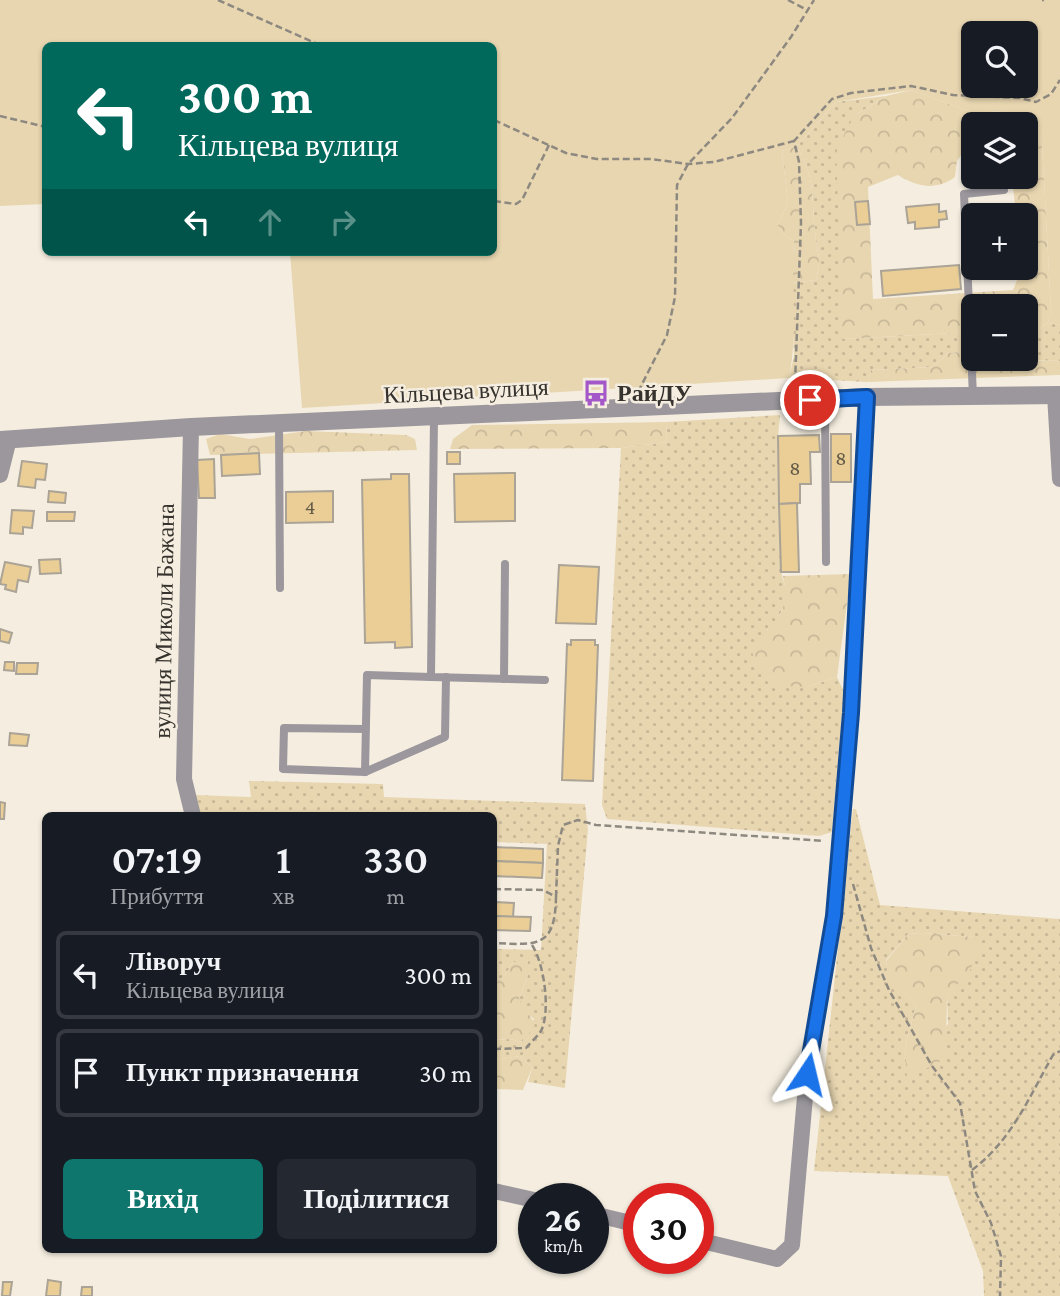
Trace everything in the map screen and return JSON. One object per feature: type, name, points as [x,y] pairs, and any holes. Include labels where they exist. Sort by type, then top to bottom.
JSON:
[{"type":"street","name":"Кільцева вулиця","points":[[4,440],[191,427],[794,400],[1058,395]]},
{"type":"street","points":[[1058,395],[1060,479]]},
{"type":"street","points":[[714,1244],[777,1259],[792,1245],[807,1074],[834,916],[852,699],[867,397]]},
{"type":"street","name":"вулиця Миколи Бажана","points":[[191,427],[184,779],[192,812]]},
{"type":"street","points":[[0,475],[4,440]]},
{"type":"street","points":[[497,1192],[518,1196]]},
{"type":"lane","points":[[973,396],[964,194],[1004,190]]},
{"type":"lane","points":[[825,399],[826,562]]},
{"type":"lane","points":[[430,677],[434,418]]},
{"type":"lane","points":[[279,424],[280,588]]},
{"type":"lane","points":[[504,679],[505,564]]},
{"type":"lane","points":[[365,772],[367,676],[545,680]]},
{"type":"lane","points":[[366,729],[284,728],[284,769],[365,772],[445,737],[446,677]]},
{"type":"path","points":[[218,0],[313,42]]},
{"type":"path","points":[[789,0],[808,11]]},
{"type":"path","points":[[626,408],[650,372],[667,335],[675,297],[677,185],[688,164],[732,118],[814,0]]},
{"type":"path","points":[[497,121],[566,153],[597,159],[651,159],[688,164],[746,155],[794,141],[832,99],[852,93],[911,86],[953,95],[1020,97],[1036,102],[1051,94],[1060,80]]},
{"type":"path","points":[[0,116],[42,126]]},
{"type":"path","points":[[794,141],[799,162],[801,223],[794,400]]},
{"type":"path","points":[[497,201],[516,204],[522,200],[550,145]]},
{"type":"path","points":[[497,943],[532,945],[548,937],[555,924],[558,846],[563,825],[578,820],[596,825],[820,842],[840,836]]},
{"type":"path","points":[[852,877],[871,948],[889,990],[933,1066],[960,1103],[975,1191],[991,1223],[1001,1256],[1000,1296]]},
{"type":"path","points":[[497,889],[543,890],[556,897]]},
{"type":"path","points":[[497,1049],[526,1048],[541,1030],[545,989],[539,955],[532,945]]},
{"type":"path","points":[[971,1171],[1000,1145],[1021,1117],[1053,1055],[1060,1051]]},
{"type":"green space","points":[[0,0],[1060,0],[1060,325],[1048,323],[1051,310],[1038,112],[971,112],[911,90],[836,102],[797,146],[782,151],[788,203],[777,225],[794,241],[794,327],[789,378],[302,408],[290,256],[497,256],[497,42],[42,42],[42,204],[0,206]]},
{"type":"green space","points":[[911,90],[971,112],[961,112],[961,155],[957,161],[955,177],[941,184],[926,186],[898,175],[868,187],[873,299],[1013,290],[1017,280],[1038,280],[1038,203],[1015,203],[1013,189],[1038,189],[1038,138],[1042,143],[1051,310],[1048,323],[1038,328],[1038,294],[961,294],[961,333],[843,339],[836,150],[854,116],[886,96]]},
{"type":"green space","points":[[886,96],[854,116],[843,339],[961,333],[961,352],[948,353],[933,367],[871,370],[868,382],[789,378],[794,356],[791,283],[816,280],[819,260],[810,178],[797,146],[836,102]]},
{"type":"green space","points":[[797,146],[810,178],[819,265],[816,280],[791,283],[794,241],[777,225],[788,203],[782,151]]},
{"type":"green space","points":[[1048,323],[1060,325],[1060,361],[1038,360],[1038,328]]},
{"type":"green space","points":[[961,352],[961,371],[1038,371],[1038,360],[1060,361],[1060,375],[868,382],[871,370],[933,367],[948,353]]},
{"type":"green space","points":[[780,415],[778,437],[781,572],[788,597],[776,623],[767,630],[807,687],[837,677],[844,692],[832,832],[819,836],[607,819],[602,805],[621,448],[667,442],[666,422]]},
{"type":"green space","points":[[666,422],[667,442],[621,448],[450,449],[453,439],[472,425]]},
{"type":"green space","points":[[306,431],[406,435],[415,439],[417,450],[210,455],[206,439],[220,434],[250,439]]},
{"type":"green space","points":[[851,574],[837,677],[807,687],[771,685],[755,667],[751,644],[768,630],[783,608],[783,576]]},
{"type":"green space","points":[[249,781],[383,784],[384,797],[585,804],[588,830],[565,1088],[528,1082],[532,1068],[520,1056],[497,1060],[497,1040],[520,1042],[534,1019],[523,1010],[519,999],[528,975],[513,962],[504,977],[497,982],[497,949],[541,950],[547,844],[497,842],[497,812],[198,812],[194,795],[251,797]]},
{"type":"green space","points":[[853,809],[856,809],[880,905],[1060,919],[1060,1296],[984,1296],[983,1271],[948,1176],[814,1171]],"holes":[[[908,934],[974,937],[968,973],[947,994],[948,1024],[908,1079],[905,1046],[916,1006],[888,973],[886,960]]]},
{"type":"green space","points":[[908,934],[974,937],[980,946],[969,973],[947,994],[946,1058],[907,1079],[905,1046],[916,1006],[888,974],[886,961]]},
{"type":"green space","points":[[528,961],[528,975],[519,999],[535,1028],[520,1042],[497,1040],[497,982],[504,977],[513,962]]},
{"type":"green space","points":[[520,1056],[532,1068],[523,1090],[497,1089],[497,1060]]},
{"type":"building","points":[[868,201],[870,224],[857,225],[855,202]]},
{"type":"building","points":[[939,204],[939,212],[946,211],[947,219],[939,220],[939,227],[915,229],[915,222],[908,223],[906,207]]},
{"type":"building","points":[[959,265],[961,289],[883,296],[881,271]]},
{"type":"building","points":[[831,434],[851,434],[851,482],[831,482]]},
{"type":"building","points":[[819,435],[820,452],[810,452],[811,484],[800,484],[800,503],[779,504],[778,436]]},
{"type":"building","points":[[447,452],[460,452],[460,464],[447,464]]},
{"type":"building","points":[[259,453],[260,474],[222,476],[221,455]]},
{"type":"building","points":[[214,459],[215,498],[199,498],[197,460]]},
{"type":"building","points":[[22,461],[47,464],[45,480],[36,479],[35,488],[18,486]]},
{"type":"building","points":[[515,473],[515,521],[455,522],[454,474]]},
{"type":"building","points":[[391,474],[409,474],[412,647],[395,648],[395,642],[365,643],[362,480],[391,479]]},
{"type":"building","points":[[49,491],[66,493],[65,503],[48,502]]},
{"type":"building","points":[[333,491],[333,522],[286,523],[286,492]]},
{"type":"building","points":[[797,503],[799,572],[781,572],[779,504]]},
{"type":"building","points":[[12,510],[34,511],[32,528],[23,527],[23,534],[10,533]]},
{"type":"building","points":[[47,512],[75,512],[74,521],[47,521]]},
{"type":"building","points":[[60,559],[61,573],[40,574],[39,560]]},
{"type":"building","points":[[5,562],[31,567],[28,582],[18,580],[16,592],[5,589],[6,585],[0,584]]},
{"type":"building","points":[[559,565],[599,567],[596,624],[556,623]]},
{"type":"building","points":[[0,629],[12,633],[9,643],[0,641]]},
{"type":"building","points":[[571,640],[595,640],[595,645],[598,645],[593,781],[562,780],[567,644],[571,645]]},
{"type":"building","points":[[5,662],[14,662],[14,671],[4,670]]},
{"type":"building","points":[[17,663],[38,663],[37,674],[16,674]]},
{"type":"building","points":[[10,733],[29,735],[27,746],[9,745]]},
{"type":"building","points":[[0,802],[5,803],[4,819],[0,819]]},
{"type":"building","points":[[497,847],[543,849],[543,863],[497,861]]},
{"type":"building","points":[[497,861],[543,863],[542,878],[497,876]]},
{"type":"building","points":[[497,902],[514,903],[513,917],[497,916]]},
{"type":"building","points":[[497,916],[531,917],[530,931],[497,930]]},
{"type":"building","points":[[48,1280],[61,1282],[60,1296],[46,1296]]},
{"type":"building","points":[[3,1282],[12,1282],[10,1296],[2,1296]]},
{"type":"building","points":[[82,1287],[92,1287],[92,1296],[81,1296]]},
{"type":"place","name":"РайДУ","points":[[596,393]]},
{"type":"route","points":[[807,1074],[834,916],[851,713],[867,397],[810,400]]}]
